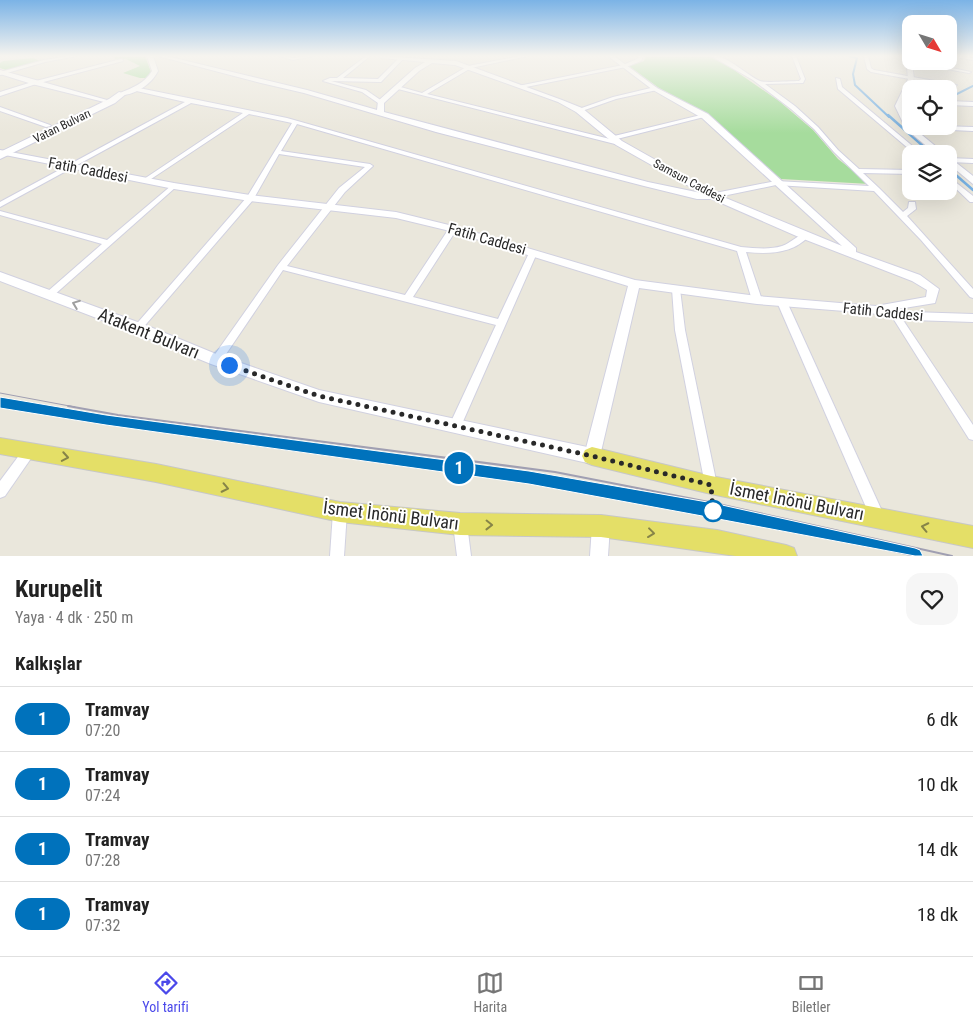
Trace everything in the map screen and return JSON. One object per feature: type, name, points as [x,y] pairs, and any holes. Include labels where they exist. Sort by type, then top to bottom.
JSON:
[{"type":"main road","name":"Vatan Bulvarı","points":[[1,152],[48,126],[104,100],[122,94]]},
{"type":"main road","name":"Vatan Bulvarı","points":[[1,152],[112,101],[122,94]]},
{"type":"main road","name":"Atakent Bulvarı","points":[[0,276],[138,328],[216,360],[319,396],[592,456]]},
{"type":"main road","name":"İsmet İnönü Bulvarı","points":[[0,446],[156,473],[340,512],[460,524],[601,526],[717,541],[778,555]]},
{"type":"main road","name":"İsmet İnönü Bulvarı","points":[[592,456],[711,485],[973,537]]},
{"type":"street","points":[[31,82],[104,100]]},
{"type":"street","points":[[0,94],[38,82]]},
{"type":"street","name":"Vatan Bulvarı","points":[[122,94],[144,82]]},
{"type":"street","points":[[263,82],[305,91],[381,114],[697,196],[713,196],[776,183],[877,189]]},
{"type":"street","points":[[330,82],[364,91],[380,102]]},
{"type":"street","points":[[380,102],[403,82]]},
{"type":"street","points":[[423,94],[444,82]]},
{"type":"street","name":"Samsun Caddesi","points":[[510,82],[579,110],[616,141],[713,196],[805,236],[916,278],[933,289],[931,300],[870,309]]},
{"type":"street","points":[[521,86],[537,82]]},
{"type":"street","points":[[646,82],[655,89],[705,116],[858,256]]},
{"type":"street","points":[[758,83],[801,82]]},
{"type":"street","points":[[839,82],[840,88],[908,145]]},
{"type":"street","points":[[902,112],[899,106],[909,82]]},
{"type":"street","points":[[758,83],[801,114],[903,215],[946,261],[973,295]]},
{"type":"street","points":[[134,88],[295,122],[741,249],[774,251],[787,248],[805,236]]},
{"type":"street","points":[[397,88],[616,141],[705,116]]},
{"type":"street","points":[[579,110],[615,98],[655,89]]},
{"type":"street","points":[[957,101],[973,96]]},
{"type":"street","points":[[0,205],[190,101]]},
{"type":"street","points":[[380,102],[381,114]]},
{"type":"street","points":[[957,103],[973,104]]},
{"type":"street","points":[[0,109],[48,126]]},
{"type":"street","points":[[146,180],[248,112]]},
{"type":"street","points":[[138,328],[250,198],[295,122]]},
{"type":"street","points":[[957,128],[973,129]]},
{"type":"street","points":[[918,135],[930,145]]},
{"type":"street","name":"Fatih Caddesi","points":[[1,152],[174,186],[250,198],[396,215],[453,229],[634,284],[757,300],[870,309],[911,316],[973,318]]},
{"type":"street","points":[[277,152],[370,166]]},
{"type":"street","points":[[957,160],[973,161]]},
{"type":"street","points":[[216,360],[281,268],[342,190],[370,166]]},
{"type":"street","points":[[957,167],[973,181]]},
{"type":"street","points":[[858,171],[902,172]]},
{"type":"street","points":[[50,294],[174,186]]},
{"type":"street","points":[[957,186],[973,200]]},
{"type":"street","points":[[903,215],[912,209],[912,204]]},
{"type":"street","points":[[0,213],[108,243]]},
{"type":"street","points":[[407,299],[453,229]]},
{"type":"street","points":[[741,249],[757,300]]},
{"type":"street","points":[[455,426],[533,253]]},
{"type":"street","points":[[281,268],[500,323]]},
{"type":"street","points":[[592,456],[634,284]]},
{"type":"street","points":[[676,289],[680,330],[711,485]]},
{"type":"street","points":[[782,302],[877,517]]},
{"type":"street","points":[[894,313],[973,435]]},
{"type":"street","points":[[0,492],[31,450]]},
{"type":"street","points":[[337,556],[340,512]]},
{"type":"street","points":[[460,524],[464,556]]},
{"type":"street","points":[[600,556],[601,526]]},
{"type":"green space","points":[[651,82],[751,82],[779,101],[813,130],[838,159],[870,184],[781,179],[709,115]]},
{"type":"waterway","points":[[854,82],[855,85],[889,117]]},
{"type":"waterway","points":[[957,94],[973,86]]},
{"type":"waterway","points":[[888,115],[922,145]]},
{"type":"waterway","points":[[957,176],[973,190]]},
{"type":"tram line","points":[[0,393],[75,407]]},
{"type":"tram line","points":[[0,402],[28,407]]},
{"type":"tram line","name":"1","points":[[0,402],[106,420],[529,478],[713,511],[915,556]]},
{"type":"tram line","points":[[21,406],[91,418]]},
{"type":"tram line","points":[[68,406],[118,415],[555,472],[714,503],[952,556]]},
{"type":"tram line","points":[[260,441],[529,478],[713,511],[915,556]]},
{"type":"route","points":[[229,365],[319,396],[592,456],[711,485],[713,511]]}]
